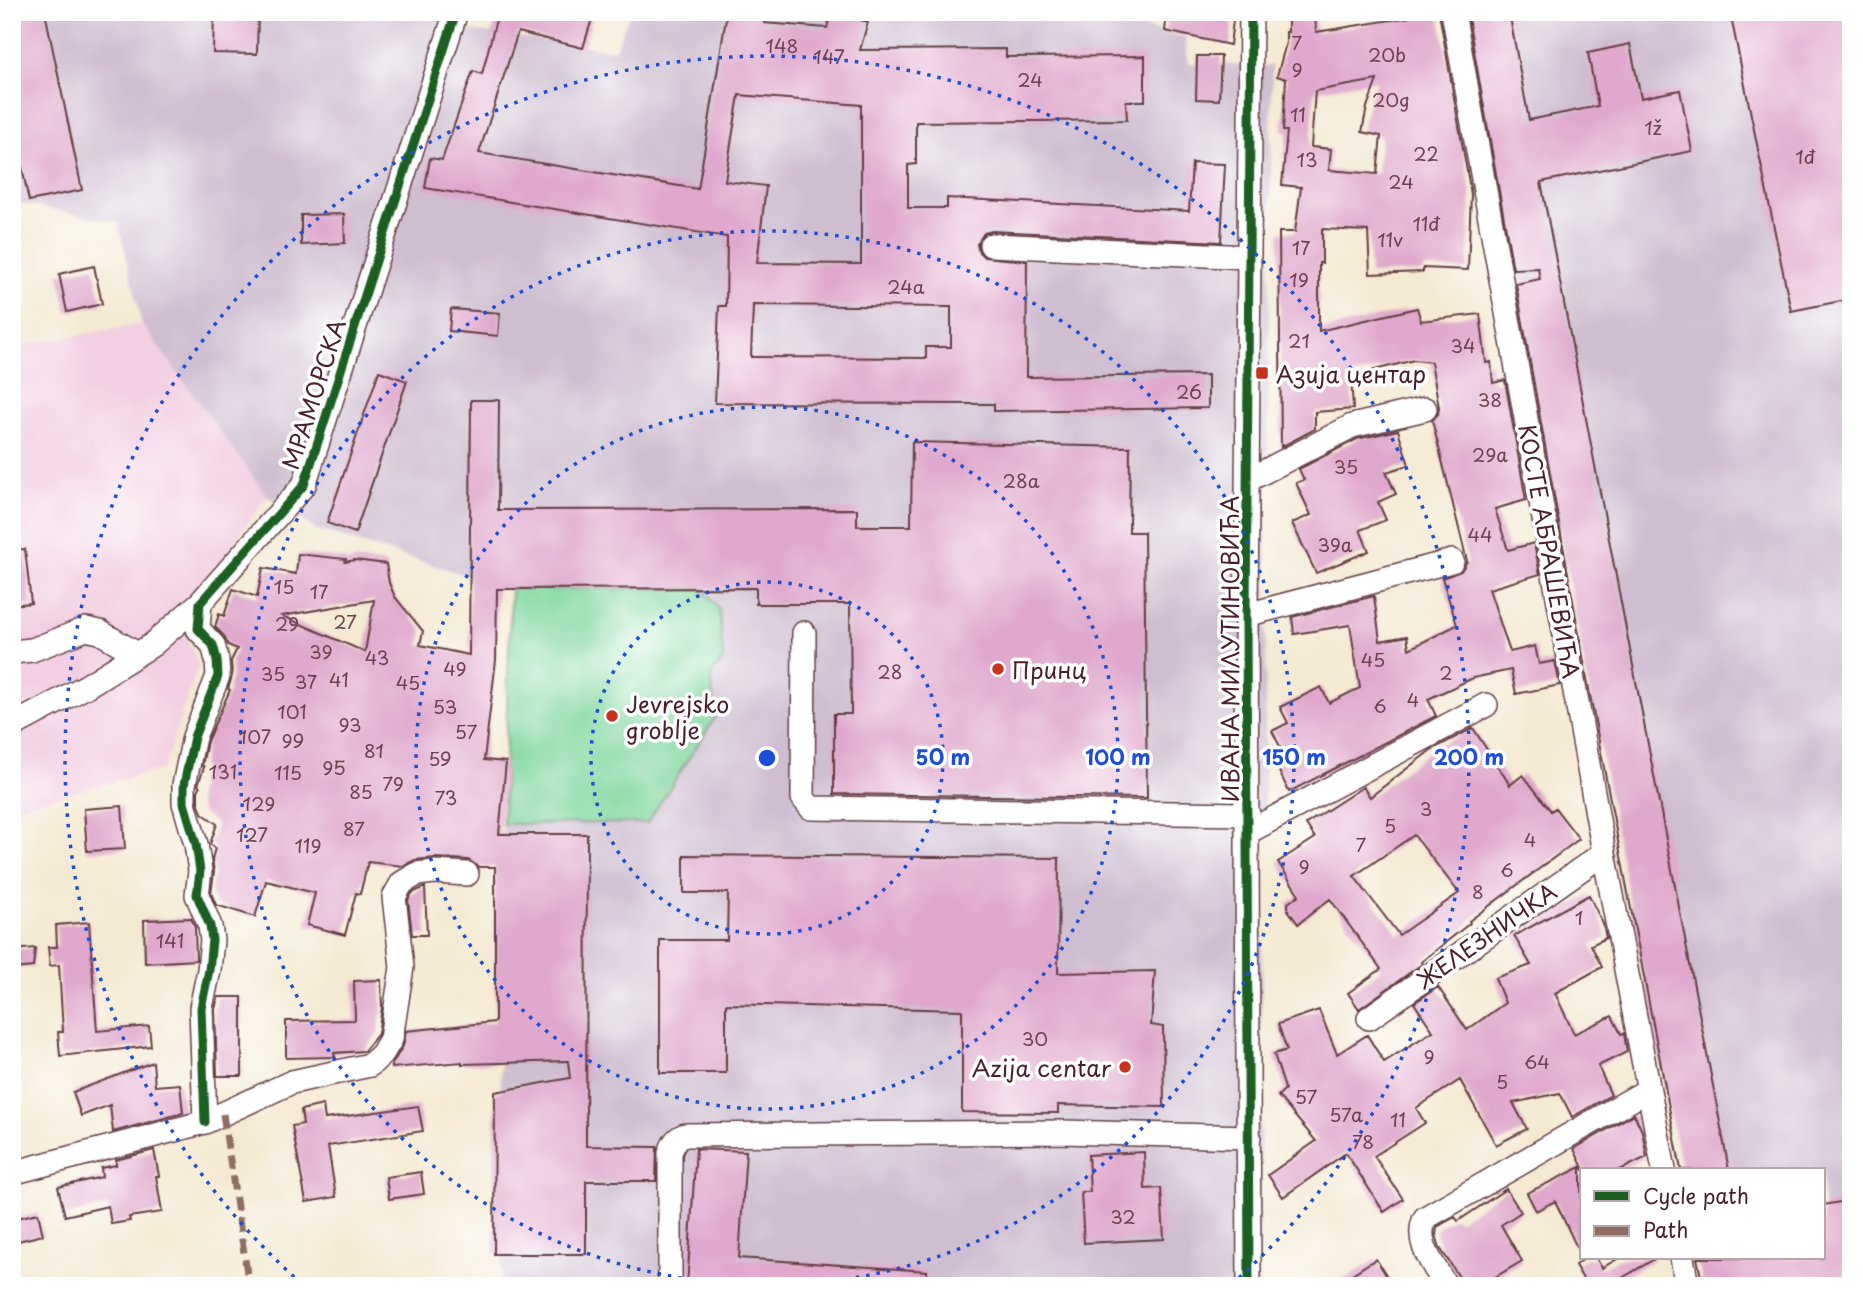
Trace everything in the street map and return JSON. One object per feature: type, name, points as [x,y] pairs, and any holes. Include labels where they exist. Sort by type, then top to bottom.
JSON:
[{"type":"street","name":"МРАМОРСКА","points":[[12,726],[85,687],[152,645],[200,603],[304,485],[456,12]]},
{"type":"street","name":"ИВАНА МИЛУТИНОВИЋА","points":[[1249,1286],[1246,615],[1251,12]]},
{"type":"street","name":"КОСТЕ АБРАШЕВИЋА","points":[[1453,12],[1604,853],[1664,1168]]},
{"type":"street","points":[[991,245],[1249,257]]},
{"type":"street","points":[[1248,480],[1352,426],[1425,410]]},
{"type":"street","points":[[1246,615],[1452,561]]},
{"type":"street","points":[[200,603],[198,629],[213,645],[218,660],[218,676],[194,737],[184,794],[200,871],[197,895],[210,926],[212,940],[201,1008],[205,1122]]},
{"type":"street","points":[[12,652],[32,650],[86,629],[100,632],[137,654]]},
{"type":"street","points":[[804,633],[803,798],[811,808],[1248,823],[1486,705]]},
{"type":"street","name":"ЖЕЛЕЗНИЧКА","points":[[1369,1018],[1604,853]]},
{"type":"street","points":[[12,1173],[205,1122],[292,1082],[370,1065],[382,1054],[391,1039],[402,967],[394,897],[402,883],[417,874],[467,874]]},
{"type":"street","points":[[1446,1286],[1423,1246],[1421,1227],[1424,1218],[1648,1090]]},
{"type":"street","points":[[670,1286],[670,1153],[678,1137],[685,1135],[1062,1132],[1249,1137]]},
{"type":"street","points":[[1682,1260],[1687,1286]]},
{"type":"shaded area","points":[[12,12],[472,12],[466,30],[615,50],[630,12],[1076,12],[1185,37],[1188,63],[1272,66],[1259,1286],[502,1286],[500,935],[503,824],[647,822],[715,718],[711,674],[511,589],[315,529],[267,496],[142,324],[118,222],[12,202]]},
{"type":"shaded area","points":[[1461,12],[1851,12],[1851,1286],[1703,1286],[1697,1260],[1825,1260],[1825,1168],[1681,1168]]},
{"type":"shaded area","points":[[142,324],[267,496],[180,621],[198,665],[163,769],[12,808],[12,347]]},
{"type":"green space","points":[[701,588],[719,609],[723,660],[711,674],[715,718],[647,823],[503,824],[511,589]]},
{"type":"building","points":[[12,12],[45,12],[82,190],[29,201],[18,148],[12,149]]},
{"type":"building","points":[[214,12],[258,12],[257,54],[213,53]]},
{"type":"building","points":[[498,12],[594,12],[583,48],[518,32],[479,153],[698,189],[727,12],[766,12],[764,23],[827,28],[831,12],[868,22],[860,50],[1006,49],[1006,57],[1145,56],[1145,101],[1126,101],[1127,120],[916,122],[916,164],[908,165],[908,208],[947,208],[947,198],[1189,211],[1192,163],[1225,164],[1221,242],[992,231],[984,233],[977,244],[984,257],[1027,261],[1026,377],[1208,375],[1208,408],[994,411],[994,404],[715,403],[719,306],[726,306],[727,237],[425,188],[430,158],[442,160],[473,71],[482,74]],"holes":[[[739,95],[861,105],[861,264],[757,263],[766,186],[725,181]],[[753,305],[951,307],[951,347],[926,347],[926,358],[751,357]]]},
{"type":"building","points":[[1167,12],[1234,12],[1230,45],[1165,31]]},
{"type":"building","points":[[1288,12],[1315,12],[1316,32],[1410,17],[1409,12],[1439,12],[1471,194],[1468,270],[1423,268],[1423,272],[1370,274],[1368,231],[1322,229],[1319,331],[1417,308],[1421,321],[1480,314],[1486,363],[1491,362],[1493,383],[1505,380],[1526,500],[1495,509],[1508,550],[1534,543],[1540,574],[1489,589],[1510,652],[1535,646],[1539,664],[1555,661],[1560,685],[1516,694],[1511,670],[1473,678],[1428,699],[1436,716],[1289,792],[1275,763],[1286,758],[1272,731],[1288,723],[1280,707],[1321,687],[1329,703],[1360,688],[1350,625],[1294,634],[1292,617],[1374,596],[1380,641],[1407,636],[1409,649],[1457,625],[1442,578],[1461,571],[1467,561],[1432,420],[1438,414],[1439,407],[1431,362],[1414,360],[1351,376],[1353,409],[1315,412],[1315,429],[1281,447],[1279,232],[1295,232],[1301,187],[1282,185],[1287,131],[1283,131],[1286,79],[1277,76],[1288,32]],"holes":[[[1377,80],[1367,107],[1362,132],[1381,136],[1377,174],[1329,170],[1331,149],[1311,147],[1315,91]]]},
{"type":"building","points":[[1467,12],[1509,12],[1529,120],[1598,106],[1588,53],[1630,44],[1641,98],[1680,90],[1692,151],[1541,182],[1729,1168],[1681,1168],[1587,679],[1516,284],[1540,279],[1538,268],[1513,269]]},
{"type":"building","points":[[1730,12],[1851,12],[1851,299],[1791,311]]},
{"type":"building","points":[[1197,56],[1221,56],[1219,100],[1196,99]]},
{"type":"building","points":[[344,214],[345,243],[301,245],[301,215]]},
{"type":"building","points":[[94,266],[102,304],[67,312],[59,274]]},
{"type":"building","points":[[451,309],[500,313],[498,336],[449,331]]},
{"type":"building","points":[[379,371],[407,381],[355,533],[327,523]]},
{"type":"building","points":[[471,400],[499,400],[498,510],[857,509],[857,526],[911,526],[912,442],[1130,447],[1129,532],[1144,532],[1147,798],[834,794],[834,714],[851,714],[850,604],[756,604],[756,588],[497,589],[496,660],[484,760],[506,762],[499,834],[587,834],[586,1146],[657,1147],[656,1181],[586,1181],[586,1254],[494,1254],[495,1092],[570,1078],[568,1061],[462,1062],[392,1068],[403,1046],[406,1031],[495,1022],[495,867],[479,867],[468,860],[435,858],[415,860],[403,866],[368,862],[360,894],[356,893],[345,935],[307,925],[315,893],[266,881],[255,917],[216,905],[211,893],[215,848],[210,844],[217,824],[202,813],[198,801],[198,785],[204,767],[202,766],[207,741],[230,690],[231,661],[237,649],[228,645],[215,627],[219,614],[224,616],[233,589],[257,597],[263,568],[296,574],[298,554],[346,559],[345,562],[355,560],[386,564],[389,583],[395,597],[423,631],[420,645],[469,655]],"holes":[[[374,600],[365,652],[282,616]]]},
{"type":"building","points":[[1398,430],[1409,465],[1386,472],[1396,494],[1378,502],[1386,520],[1360,530],[1369,551],[1316,573],[1292,523],[1311,515],[1296,483],[1304,480],[1299,469],[1357,439]]},
{"type":"building","points":[[25,549],[31,603],[12,605],[12,550]]},
{"type":"building","points":[[1473,728],[1510,785],[1523,775],[1551,811],[1555,808],[1579,839],[1469,921],[1470,923],[1421,962],[1422,964],[1359,1009],[1348,993],[1381,969],[1330,899],[1298,924],[1288,910],[1288,903],[1299,895],[1278,862],[1315,838],[1306,824],[1363,787],[1370,797],[1431,750]],"holes":[[[1414,835],[1459,893],[1399,935],[1354,876]]]},
{"type":"building","points":[[122,806],[125,849],[87,851],[84,809]]},
{"type":"building","points":[[684,855],[1059,858],[1058,973],[1155,971],[1151,1025],[1163,1027],[1164,1107],[1058,1105],[1058,1113],[962,1112],[962,1010],[726,1004],[726,1073],[660,1073],[660,940],[727,940],[728,893],[684,893]]},
{"type":"building","points":[[425,887],[427,935],[412,935],[408,900],[412,893]]},
{"type":"building","points":[[1589,895],[1603,924],[1606,938],[1591,945],[1602,967],[1555,993],[1574,1034],[1612,1016],[1621,1034],[1624,1033],[1627,1052],[1598,1066],[1611,1095],[1572,1117],[1560,1093],[1513,1103],[1527,1129],[1496,1145],[1460,1080],[1416,1108],[1425,1123],[1374,1156],[1403,1199],[1384,1212],[1346,1153],[1283,1197],[1268,1175],[1316,1141],[1278,1096],[1285,1089],[1274,1054],[1287,1050],[1278,1024],[1319,1010],[1337,1054],[1367,1035],[1384,1062],[1433,1031],[1414,1003],[1438,987],[1467,1030],[1505,1003],[1495,978],[1531,965],[1514,936]]},
{"type":"building","points":[[191,918],[195,927],[196,960],[145,963],[144,920]]},
{"type":"building","points":[[89,922],[97,1031],[149,1026],[151,1046],[60,1056],[58,1032],[63,1032],[59,965],[50,966],[48,947],[57,947],[56,925]]},
{"type":"building","points":[[35,948],[33,967],[12,969],[12,950]]},
{"type":"building","points":[[381,980],[382,1008],[378,1034],[364,1051],[334,1053],[335,1057],[286,1058],[286,1021],[355,1020],[354,981]]},
{"type":"building","points":[[218,997],[242,997],[242,1076],[217,1076],[215,1009]]},
{"type":"building","points":[[153,1062],[155,1086],[180,1084],[183,1113],[113,1132],[110,1105],[81,1116],[73,1092]]},
{"type":"building","points":[[323,1105],[325,1119],[418,1106],[423,1131],[328,1146],[336,1197],[306,1202],[292,1126],[303,1124],[301,1110]]},
{"type":"building","points":[[1634,1114],[1642,1131],[1647,1157],[1624,1168],[1583,1168],[1574,1149]]},
{"type":"building","points":[[696,1149],[746,1151],[739,1258],[927,1271],[926,1286],[687,1286]]},
{"type":"building","points":[[154,1150],[162,1212],[129,1217],[130,1221],[111,1224],[108,1206],[65,1216],[58,1187],[102,1177],[101,1168],[116,1165],[116,1160]]},
{"type":"building","points":[[1144,1152],[1145,1189],[1161,1188],[1164,1239],[1084,1243],[1081,1192],[1090,1192],[1088,1155]]},
{"type":"building","points":[[1581,1167],[1580,1254],[1555,1201],[1536,1211],[1527,1193]]},
{"type":"building","points":[[421,1172],[424,1194],[389,1199],[386,1177]]},
{"type":"building","points":[[1506,1189],[1521,1212],[1501,1225],[1522,1261],[1480,1286],[1465,1286],[1440,1248],[1436,1235],[1437,1227],[1455,1217],[1458,1221]]},
{"type":"building","points":[[1851,1200],[1851,1286],[1703,1286],[1697,1260],[1825,1260],[1825,1205]]},
{"type":"building","points":[[38,1213],[43,1235],[18,1241],[13,1219]]},
{"type":"building","points":[[1376,1259],[1393,1286],[1333,1286]]},
{"type":"building","points":[[1583,1260],[1597,1260],[1602,1268],[1616,1260],[1653,1260],[1612,1284],[1613,1286],[1572,1286],[1583,1279],[1575,1265]]},
{"type":"marked path","points":[[223,1114],[249,1286]]},
{"type":"cycle path","points":[[205,1122],[201,1008],[212,940],[210,926],[197,895],[200,871],[196,844],[184,803],[184,785],[194,737],[218,676],[213,645],[198,629],[200,603],[304,485],[456,12]]},
{"type":"cycle path","points":[[1249,1286],[1246,615],[1251,12]]},
{"type":"place","name":"Азија центар","points":[[1262,373]]},
{"type":"place","name":"Принц","points":[[998,669]]},
{"type":"place","name":"Jevrejsko groblje","points":[[612,716]]},
{"type":"place","name":"Azija centar","points":[[1125,1067]]}]
